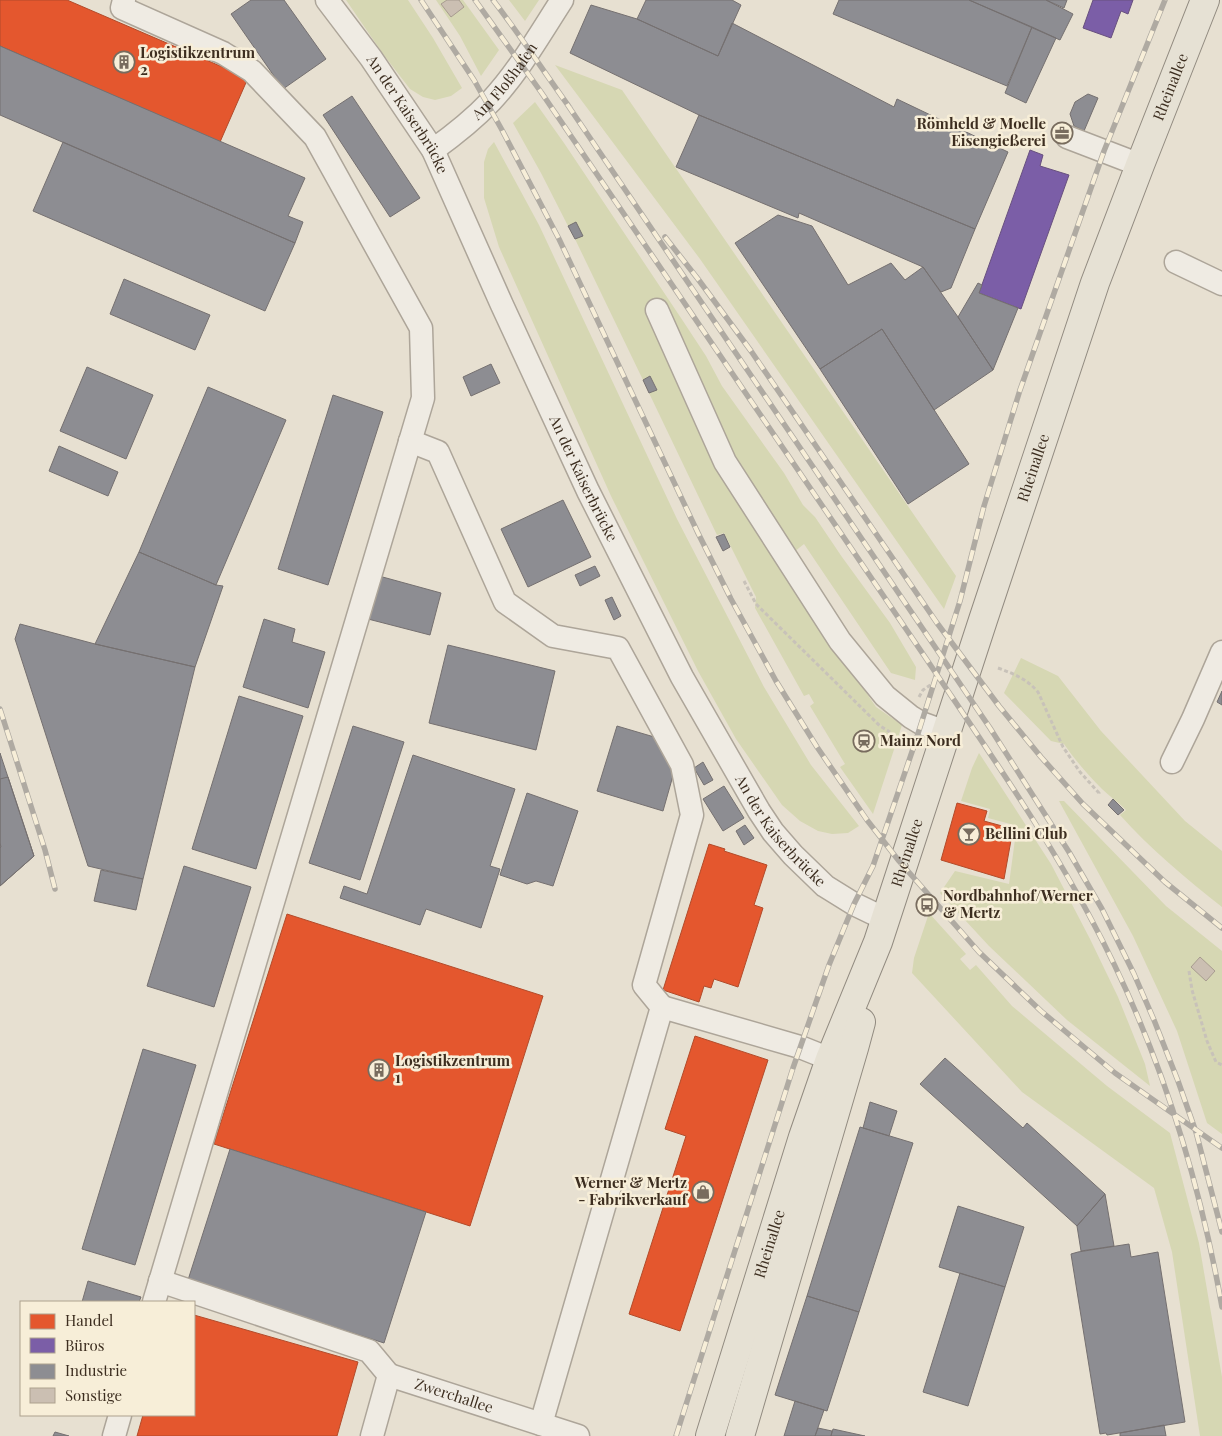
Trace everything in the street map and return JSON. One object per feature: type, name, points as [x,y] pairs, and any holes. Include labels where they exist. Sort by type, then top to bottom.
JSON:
[{"type":"main road","name":"Rheinallee","points":[[710,1436],[803,1137],[830,1059],[882,931],[1095,284],[1205,0]]},
{"type":"main road","name":"Rheinallee","points":[[740,1436],[854,1048],[882,931]]},
{"type":"street","points":[[124,0],[122,8],[223,53],[252,71],[315,136],[421,328],[423,398],[154,1301]]},
{"type":"street","name":"An der Kaiserbrücke","points":[[327,0],[370,58],[433,150],[502,305],[588,490],[682,676],[759,811],[773,832],[793,855],[825,886],[854,904],[882,931]]},
{"type":"street","name":"Am Floßhafen","points":[[433,150],[466,125],[491,101],[513,75],[562,0]]},
{"type":"street","points":[[1067,137],[1140,165]]},
{"type":"street","points":[[1176,262],[1222,284]]},
{"type":"street","points":[[657,310],[725,462],[840,641],[885,696],[921,723],[946,732]]},
{"type":"street","points":[[410,441],[438,452],[506,602],[553,636],[618,648],[682,765],[692,815],[644,985],[662,1006],[800,1047],[830,1059]]},
{"type":"street","points":[[1172,762],[1222,652]]},
{"type":"street","points":[[541,1424],[662,1006]]},
{"type":"street","points":[[160,1281],[370,1351],[389,1375],[372,1436]]},
{"type":"street","name":"Zwerchallee","points":[[389,1375],[578,1436]]},
{"type":"street","points":[[114,1436],[120,1416]]},
{"type":"path","points":[[744,581],[756,604],[880,726],[896,735]]},
{"type":"path","points":[[998,668],[1022,677],[1038,692],[1063,747],[1080,772],[1099,793],[1098,795]]},
{"type":"path","points":[[1189,972],[1192,990],[1208,1041],[1216,1062],[1222,1065]]},
{"type":"green space","points":[[346,0],[408,0],[462,88],[451,96],[435,100],[423,97],[410,89]]},
{"type":"green space","points":[[436,0],[463,0],[499,50],[481,76],[460,36]]},
{"type":"green space","points":[[509,0],[539,0],[525,21]]},
{"type":"green space","points":[[555,65],[622,90],[956,576],[944,609],[700,259]]},
{"type":"green space","points":[[535,102],[681,318],[706,356],[722,386],[784,473],[803,505],[815,517],[890,623],[916,667],[915,680],[891,673],[804,544],[779,564],[876,707],[902,725],[873,814],[840,767],[845,764],[810,706],[814,703],[809,694],[804,696],[755,608],[756,597],[724,533],[717,535],[649,393],[657,389],[650,376],[643,380],[575,239],[583,235],[568,226],[513,123]]},
{"type":"green space","points":[[494,142],[539,225],[677,519],[764,687],[811,765],[859,826],[848,833],[832,834],[818,831],[800,821],[782,805],[736,739],[698,671],[611,496],[499,247],[484,198],[484,162],[488,149]]},
{"type":"green space","points":[[1021,658],[1058,676],[1101,731],[1185,821],[1222,851],[1222,907],[1143,840],[1120,815],[1126,810],[1105,792],[1077,762],[1064,744],[1051,741],[1004,693]]},
{"type":"green space","points":[[979,753],[1051,864],[1090,939],[1118,997],[1145,1064],[1150,1086],[1067,1020],[989,946],[940,893],[955,871],[1009,884],[1016,832],[1014,825],[988,818],[990,809],[961,801]]},
{"type":"green space","points":[[1059,801],[1064,801],[1166,906],[1222,951],[1222,1134],[1207,1123],[1177,1031],[1133,936]]},
{"type":"green space","points":[[929,913],[966,954],[960,959],[970,970],[976,965],[1012,1006],[1107,1086],[1170,1133],[1199,1243],[1222,1377],[1222,1436],[1200,1436],[1172,1252],[1154,1188],[1022,1092],[912,973],[914,958]]},
{"type":"building: Handel","name":"Logistikzentrum 2","points":[[0,0],[67,0],[248,78],[220,142],[0,46]]},
{"type":"building: Handel","points":[[957,803],[987,811],[984,821],[1013,829],[1004,879],[941,860]]},
{"type":"building: Handel","points":[[709,844],[767,865],[754,905],[763,908],[738,987],[714,979],[711,988],[704,986],[699,1002],[663,990]]},
{"type":"building: Handel","name":"Logistikzentrum 1","points":[[287,914],[543,996],[470,1226],[214,1144]]},
{"type":"building: Handel","points":[[695,1036],[768,1060],[680,1331],[629,1314],[686,1136],[665,1129]]},
{"type":"building: Handel","points":[[195,1315],[358,1362],[337,1436],[137,1436],[143,1416],[195,1416]]},
{"type":"building: Büros","points":[[1093,0],[1133,0],[1128,14],[1121,11],[1111,38],[1083,28]]},
{"type":"building: Büros","points":[[1030,150],[1043,155],[1040,166],[1069,175],[1021,309],[979,293]]},
{"type":"building: Industrie","points":[[251,0],[284,0],[326,59],[283,89],[231,14]]},
{"type":"building: Industrie","points":[[646,0],[732,0],[741,5],[718,56],[637,19]]},
{"type":"building: Industrie","points":[[839,0],[969,0],[1032,27],[1007,86],[833,14]]},
{"type":"building: Industrie","points":[[969,0],[1046,0],[1073,14],[1060,40]]},
{"type":"building: Industrie","points":[[1046,0],[1067,0],[1064,8]]},
{"type":"building: Industrie","points":[[591,5],[637,19],[718,56],[732,23],[894,107],[897,99],[1008,152],[975,229],[699,115],[570,53]]},
{"type":"building: Industrie","points":[[1032,27],[1056,38],[1026,103],[1005,93]]},
{"type":"building: Industrie","points":[[0,46],[305,178],[288,216],[303,222],[295,243],[0,115]]},
{"type":"building: Industrie","points":[[1088,94],[1098,98],[1084,131],[1074,126],[1070,114],[1075,102]]},
{"type":"building: Industrie","points":[[352,96],[420,198],[390,217],[323,115]]},
{"type":"building: Industrie","points":[[699,115],[975,229],[951,288],[941,292],[923,267],[799,213],[798,218],[676,167]]},
{"type":"building: Industrie","points":[[63,142],[295,243],[265,311],[33,211]]},
{"type":"building: Industrie","points":[[778,215],[812,226],[848,285],[891,263],[905,280],[923,267],[993,370],[934,410],[882,329],[820,369],[735,243]]},
{"type":"building: Industrie","points":[[576,222],[583,236],[575,239],[568,226]]},
{"type":"building: Industrie","points":[[124,279],[210,315],[195,350],[110,314]]},
{"type":"building: Industrie","points":[[978,283],[982,285],[979,293],[1018,308],[993,370],[958,317]]},
{"type":"building: Industrie","points":[[882,329],[969,464],[908,504],[820,369]]},
{"type":"building: Industrie","points":[[491,364],[500,383],[471,396],[463,377]]},
{"type":"building: Industrie","points":[[87,367],[153,395],[126,459],[60,431]]},
{"type":"building: Industrie","points":[[650,376],[657,390],[649,393],[643,380]]},
{"type":"building: Industrie","points":[[208,387],[286,420],[216,585],[139,552]]},
{"type":"building: Industrie","points":[[333,395],[383,412],[328,585],[278,569]]},
{"type":"building: Industrie","points":[[59,446],[118,472],[108,496],[49,471]]},
{"type":"building: Industrie","points":[[563,500],[591,557],[528,587],[501,529]]},
{"type":"building: Industrie","points":[[724,534],[730,547],[723,551],[716,537]]},
{"type":"building: Industrie","points":[[139,552],[216,585],[223,586],[195,667],[95,644]]},
{"type":"building: Industrie","points":[[595,566],[600,576],[580,586],[575,575]]},
{"type":"building: Industrie","points":[[379,576],[441,593],[430,635],[368,619]]},
{"type":"building: Industrie","points":[[612,597],[621,616],[614,620],[605,600]]},
{"type":"building: Industrie","points":[[264,619],[295,629],[292,642],[325,652],[308,708],[243,687]]},
{"type":"building: Industrie","points":[[20,624],[95,644],[195,667],[143,879],[88,866],[15,639]]},
{"type":"building: Industrie","points":[[448,645],[555,671],[536,750],[429,723]]},
{"type":"building: Industrie","points":[[1222,691],[1222,705],[1217,702]]},
{"type":"building: Industrie","points":[[239,696],[303,716],[256,869],[192,849]]},
{"type":"building: Industrie","points":[[353,726],[404,742],[360,880],[309,863]]},
{"type":"building: Industrie","points":[[617,726],[661,739],[676,765],[663,811],[597,791]]},
{"type":"building: Industrie","points":[[0,753],[34,856],[0,886]]},
{"type":"building: Industrie","points":[[413,755],[515,789],[490,866],[500,869],[481,928],[426,909],[420,925],[340,898],[344,886],[367,894]]},
{"type":"building: Industrie","points":[[703,762],[713,780],[704,785],[694,768]]},
{"type":"building: Industrie","points":[[8,777],[34,856],[0,886],[0,779]]},
{"type":"building: Industrie","points":[[724,786],[744,818],[723,831],[703,799]]},
{"type":"building: Industrie","points":[[527,793],[578,811],[553,886],[536,881],[527,884],[500,875]]},
{"type":"building: Industrie","points":[[1113,799],[1124,810],[1118,815],[1108,805]]},
{"type":"building: Industrie","points":[[745,825],[754,838],[744,845],[736,831]]},
{"type":"building: Industrie","points":[[184,866],[251,887],[214,1007],[147,986]]},
{"type":"building: Industrie","points":[[101,870],[143,879],[136,910],[94,901]]},
{"type":"building: Industrie","points":[[143,1049],[196,1065],[135,1265],[82,1249]]},
{"type":"building: Industrie","points":[[945,1058],[1023,1128],[1027,1123],[1105,1194],[1077,1226],[920,1084]]},
{"type":"building: Industrie","points":[[870,1102],[897,1111],[889,1136],[863,1128]]},
{"type":"building: Industrie","points":[[860,1127],[913,1143],[859,1312],[807,1296]]},
{"type":"building: Industrie","points":[[230,1149],[426,1212],[384,1343],[188,1280]]},
{"type":"building: Industrie","points":[[1105,1194],[1114,1246],[1081,1251],[1077,1226]]},
{"type":"building: Industrie","points":[[958,1206],[1024,1227],[1005,1287],[939,1267]]},
{"type":"building: Industrie","points":[[1129,1244],[1131,1257],[1158,1252],[1185,1422],[1107,1435],[1106,1433],[1100,1434],[1071,1254]]},
{"type":"building: Industrie","points":[[960,1273],[1005,1287],[968,1406],[923,1392]]},
{"type":"building: Industrie","points":[[88,1281],[141,1297],[139,1301],[82,1301]]},
{"type":"building: Industrie","points":[[807,1296],[859,1312],[827,1411],[775,1395]]},
{"type":"building: Industrie","points":[[795,1401],[824,1410],[815,1436],[784,1436]]},
{"type":"building: Industrie","points":[[1164,1425],[1166,1436],[1120,1436],[1120,1433]]},
{"type":"building: Industrie","points":[[818,1428],[832,1431],[831,1436],[815,1436]]},
{"type":"building: Industrie","points":[[833,1429],[865,1436],[831,1436]]},
{"type":"building: Industrie","points":[[55,1432],[69,1436],[53,1436]]},
{"type":"building: Sonstige","points":[[447,0],[459,0],[464,7],[451,17],[441,4]]},
{"type":"building: Sonstige","points":[[1200,957],[1215,971],[1206,981],[1191,967]]},
{"type":"railway","points":[[421,0],[474,80],[559,239],[731,599],[776,681],[817,747],[867,820],[899,861],[979,952],[1041,1011],[1115,1073],[1222,1148]]},
{"type":"railway","points":[[475,0],[541,92],[923,654],[1009,782],[1070,881],[1113,961],[1154,1057],[1187,1155],[1212,1256],[1222,1307]]},
{"type":"railway","points":[[493,0],[570,108]]},
{"type":"railway","points":[[676,1436],[793,1068],[829,965],[854,904],[873,866],[915,743],[960,601],[984,506],[1020,390],[1104,151],[1165,0]]},
{"type":"railway","points":[[567,104],[990,728],[1069,852],[1102,909],[1154,1020],[1196,1132],[1222,1232]]},
{"type":"railway","points":[[665,237],[751,351],[937,623],[999,706],[1083,804],[1165,882],[1222,928]]},
{"type":"railway","points":[[0,709],[45,850],[55,889]]},
{"type":"place","name":"Logistikzentrum 2","points":[[124,62]]},
{"type":"place","name":"Römheld & Moelle Eisengießerei","points":[[1062,133]]},
{"type":"place","name":"Mainz Nord","points":[[864,741]]},
{"type":"place","name":"Bellini Club","points":[[969,834]]},
{"type":"place","name":"Nordbahnhof/Werner & Mertz","points":[[927,905]]},
{"type":"place","name":"Logistikzentrum 1","points":[[379,1070]]},
{"type":"place","name":"Werner & Mertz - Fabrikverkauf","points":[[703,1192]]}]
